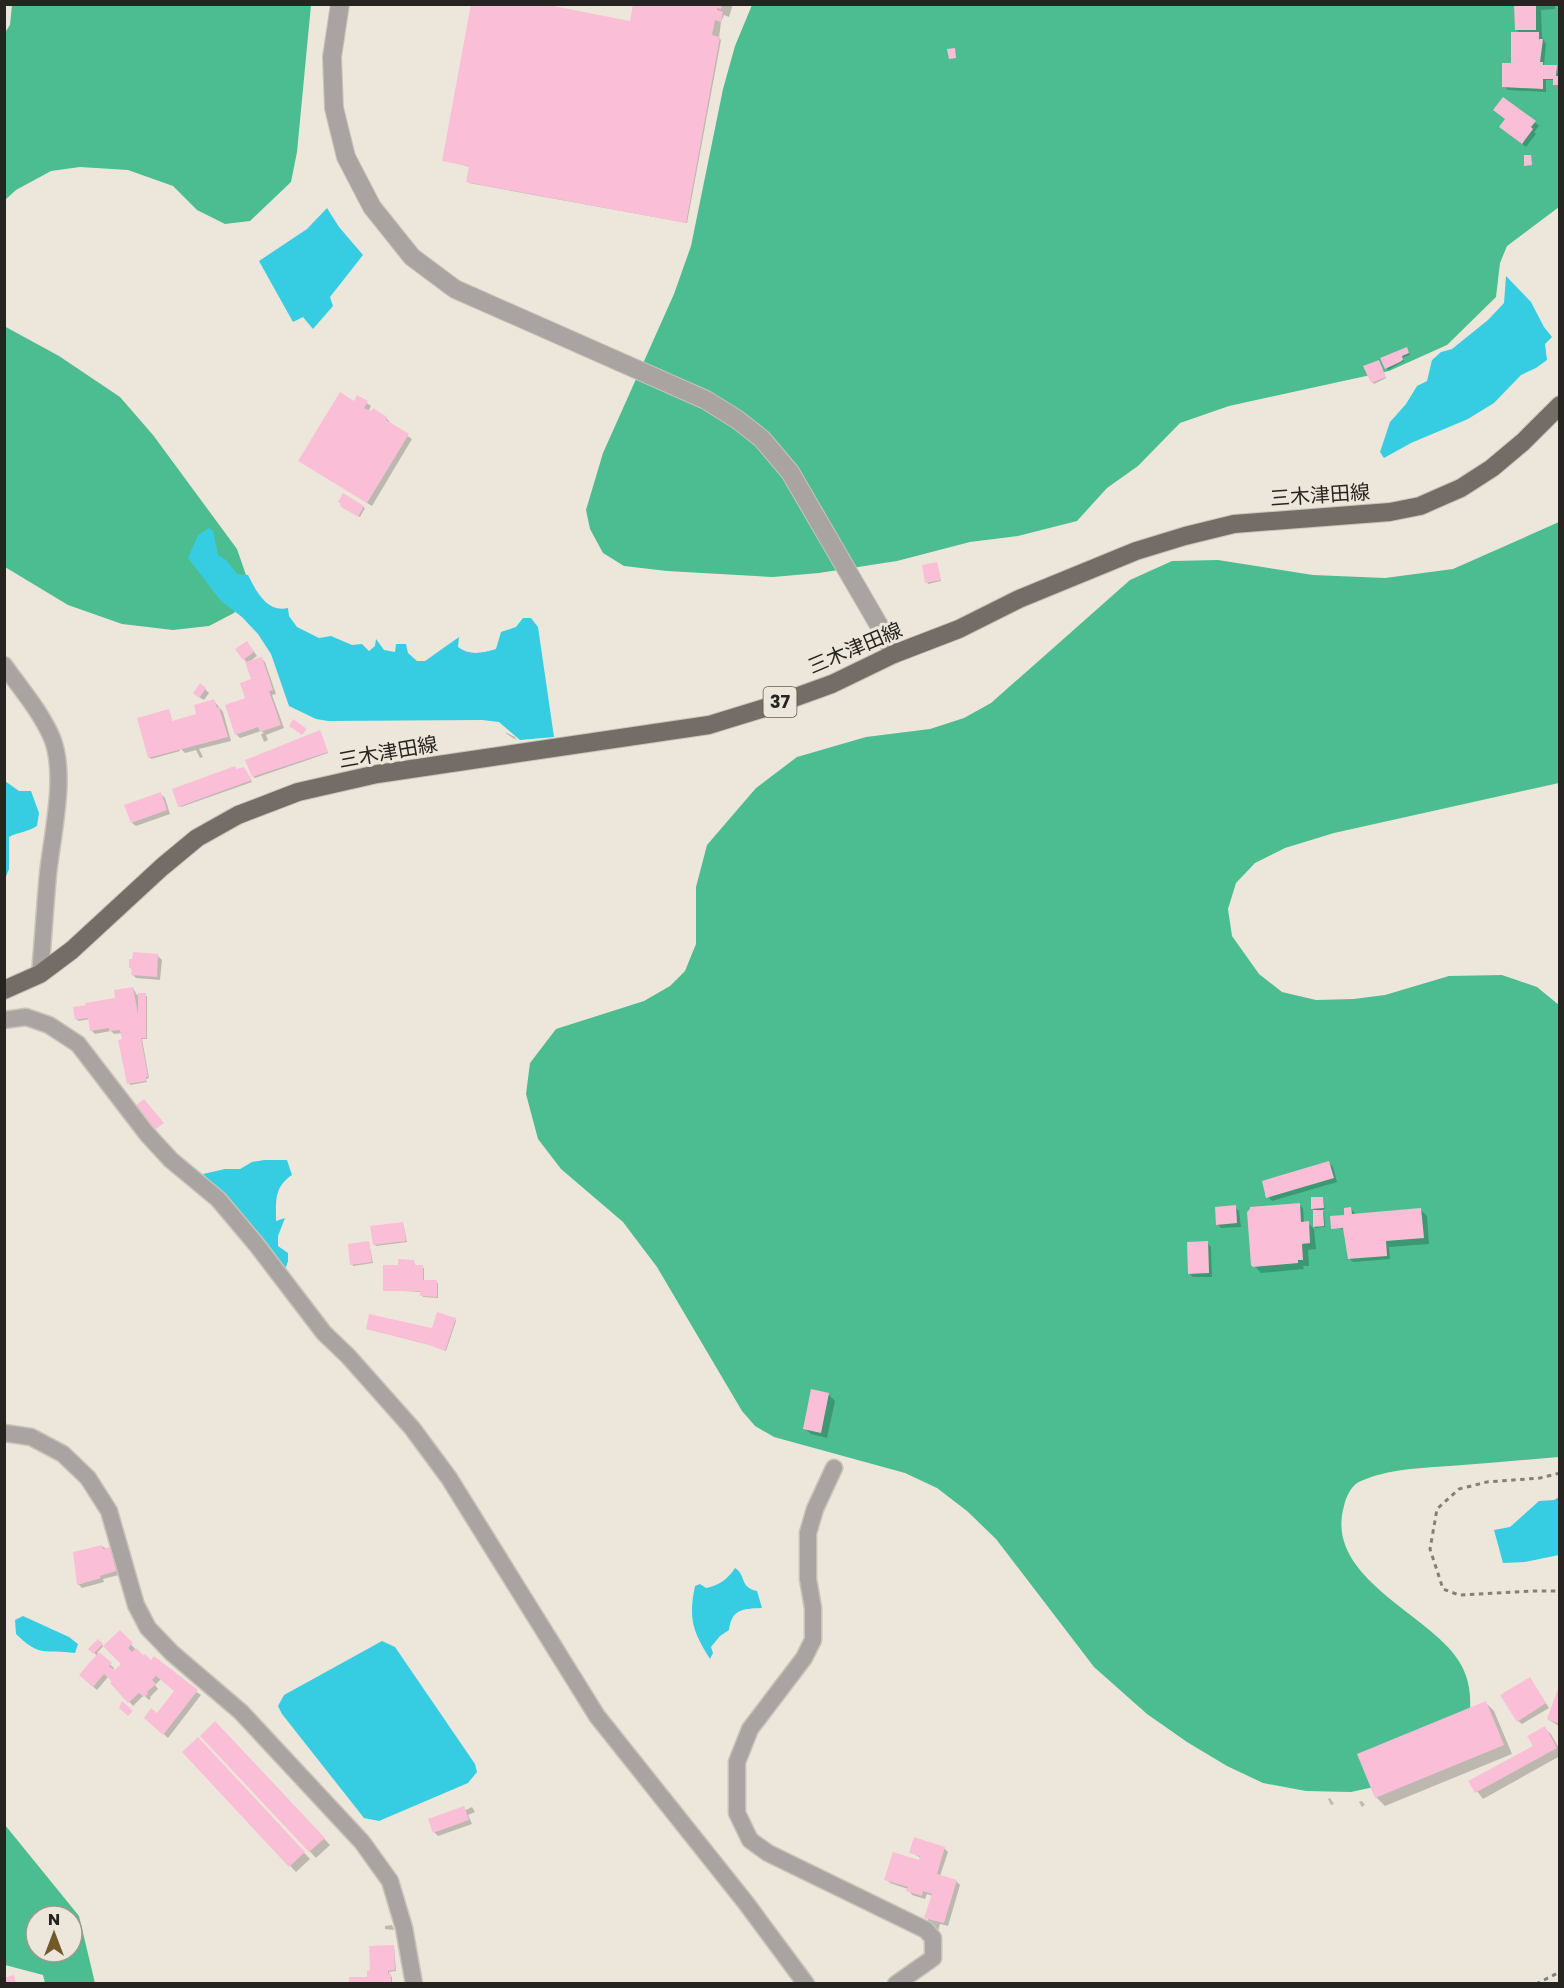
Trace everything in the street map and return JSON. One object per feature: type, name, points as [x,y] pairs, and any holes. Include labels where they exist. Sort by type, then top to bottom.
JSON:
[{"type":"main road","name":"三木津田線","points":[[4,990],[40,974],[72,950],[197,838],[238,815],[298,792],[377,774],[709,725],[771,706],[832,684],[894,654],[959,629],[1019,599],[1136,551],[1234,524],[1389,512],[1420,506],[1461,488],[1492,468],[1523,442],[1560,405]]},
{"type":"street","points":[[340,4],[332,57],[334,108],[346,157],[372,207],[412,257],[454,289],[706,400],[738,420],[762,439],[790,472],[894,654]]},
{"type":"street","points":[[4,666],[37,712],[52,738],[58,759],[57,810],[40,974]]},
{"type":"street","points":[[4,1020],[26,1017],[49,1025],[78,1044],[147,1134],[171,1160],[218,1199],[256,1244],[324,1333],[412,1428],[449,1478],[597,1716],[746,1903],[806,1983]]},
{"type":"street","points":[[4,1433],[31,1437],[63,1454],[88,1478],[109,1510],[136,1605],[148,1628],[172,1653],[241,1712],[362,1842],[390,1881],[404,1928],[414,1983]]},
{"type":"street","points":[[834,1468],[815,1509],[808,1533],[808,1579],[813,1608],[813,1640],[804,1658],[750,1729],[737,1762],[737,1813],[750,1840],[768,1853],[926,1930],[933,1938],[933,1958],[896,1983]]},
{"type":"path","points":[[1560,1473],[1540,1478],[1487,1482],[1459,1489],[1437,1509],[1430,1549],[1443,1589],[1459,1595],[1560,1592]]},
{"type":"path","points":[[1536,1983],[1560,1972]]},
{"type":"green space","points":[[12,5],[311,5],[297,152],[291,182],[250,221],[225,224],[197,210],[173,186],[128,170],[80,167],[51,171],[16,190],[5,200],[4,34],[10,25]]},
{"type":"green space","points":[[752,5],[1559,5],[1559,207],[1507,246],[1500,263],[1496,297],[1447,345],[1389,371],[1229,406],[1180,423],[1138,466],[1107,488],[1077,521],[1018,536],[970,542],[897,561],[819,573],[773,577],[667,571],[624,566],[603,553],[590,529],[586,510],[603,453],[674,294],[691,246],[723,89],[735,46]]},
{"type":"green space","points":[[4,326],[59,356],[120,397],[153,435],[237,549],[247,578],[244,600],[234,613],[209,626],[173,630],[122,624],[68,605],[5,567]]},
{"type":"green space","points":[[1559,522],[1559,783],[1334,833],[1285,848],[1255,863],[1236,883],[1228,909],[1232,936],[1259,974],[1282,992],[1316,1000],[1354,999],[1385,995],[1449,976],[1502,975],[1537,987],[1559,1005],[1559,1457],[1416,1468],[1382,1474],[1354,1485],[1344,1506],[1342,1532],[1349,1555],[1364,1575],[1384,1594],[1428,1628],[1446,1645],[1460,1663],[1469,1686],[1470,1711],[1383,1785],[1351,1792],[1306,1791],[1263,1783],[1227,1766],[1187,1742],[1147,1714],[1094,1667],[996,1539],[967,1511],[937,1488],[905,1473],[774,1437],[755,1426],[742,1411],[657,1267],[623,1222],[561,1169],[538,1139],[526,1094],[530,1063],[556,1029],[644,1001],[670,986],[685,971],[696,944],[696,887],[707,845],[756,788],[797,757],[866,737],[930,729],[964,718],[991,703],[1130,580],[1172,561],[1218,560],[1313,575],[1385,578],[1453,569]]},
{"type":"green space","points":[[5,1825],[69,1904],[24,1904],[24,1964],[84,1964],[84,1937],[95,1983],[45,1983],[43,1975],[5,1965]]},
{"type":"water","points":[[327,208],[339,227],[363,255],[330,297],[333,306],[313,329],[303,317],[293,322],[259,261],[307,229]]},
{"type":"water","points":[[1506,276],[1531,302],[1552,337],[1545,344],[1547,360],[1521,375],[1494,403],[1468,419],[1411,443],[1384,458],[1380,452],[1390,422],[1406,404],[1417,386],[1427,381],[1432,360],[1441,352],[1452,349],[1488,320],[1504,303]]},
{"type":"water","points":[[209,528],[213,531],[218,555],[226,560],[237,574],[248,575],[268,604],[281,609],[288,608],[289,616],[297,627],[319,638],[331,636],[352,645],[362,644],[369,651],[375,646],[376,639],[384,650],[395,652],[396,644],[406,644],[408,653],[417,661],[425,661],[459,637],[458,647],[467,652],[496,649],[501,632],[516,627],[523,618],[531,618],[538,627],[554,737],[520,740],[499,722],[482,720],[328,721],[316,719],[289,706],[271,654],[258,634],[242,617],[221,601],[188,558],[198,535]]},
{"type":"water","points":[[5,781],[19,791],[31,791],[39,813],[37,826],[9,837],[9,869],[5,879]]},
{"type":"water","points":[[287,1160],[292,1175],[282,1184],[276,1201],[276,1221],[285,1218],[278,1236],[278,1246],[288,1253],[285,1270],[203,1174],[225,1169],[240,1169],[252,1162]]},
{"type":"water","points":[[1559,1497],[1559,1555],[1525,1562],[1503,1563],[1494,1530],[1510,1527],[1539,1501],[1554,1500]]},
{"type":"water","points":[[735,1568],[741,1574],[745,1584],[757,1591],[762,1608],[744,1610],[735,1614],[729,1630],[720,1636],[711,1647],[713,1653],[710,1659],[696,1633],[692,1616],[695,1586],[700,1584],[706,1588],[715,1586],[726,1579]]},
{"type":"water","points":[[23,1616],[69,1637],[78,1644],[75,1653],[43,1651],[31,1647],[16,1634],[15,1620]]},
{"type":"water","points":[[382,1641],[395,1647],[475,1764],[477,1772],[468,1783],[379,1821],[364,1818],[278,1706],[284,1695]]},
{"type":"building","points":[[471,4],[543,4],[630,21],[633,4],[722,4],[721,9],[717,8],[723,12],[721,22],[715,20],[712,35],[720,37],[686,223],[466,182],[469,166],[442,161]]},
{"type":"building","points":[[1514,4],[1536,4],[1536,30],[1515,30]]},
{"type":"building","points":[[1511,32],[1539,32],[1539,39],[1543,39],[1540,62],[1543,62],[1543,65],[1557,65],[1556,76],[1560,76],[1560,85],[1553,85],[1553,79],[1543,79],[1543,89],[1502,87],[1502,63],[1511,63]]},
{"type":"building","points":[[955,48],[956,58],[949,59],[947,49]]},
{"type":"building","points":[[1503,97],[1536,121],[1522,144],[1499,127],[1505,119],[1493,110]]},
{"type":"building","points":[[1524,155],[1531,155],[1532,165],[1524,166]]},
{"type":"building","points":[[1407,347],[1409,353],[1402,356],[1403,360],[1385,369],[1380,358]]},
{"type":"building","points":[[1379,360],[1386,377],[1371,383],[1363,366]]},
{"type":"building","points":[[340,392],[354,401],[357,395],[368,401],[364,408],[371,411],[373,408],[387,417],[386,420],[409,434],[367,503],[298,461]]},
{"type":"building","points":[[343,493],[364,506],[358,517],[340,506],[338,502]]},
{"type":"building","points":[[937,562],[941,580],[925,583],[922,565]]},
{"type":"building","points":[[247,641],[254,652],[243,660],[235,649]]},
{"type":"building","points":[[262,657],[273,690],[269,691],[281,725],[260,732],[258,727],[235,735],[225,705],[245,698],[240,683],[251,679],[245,662]]},
{"type":"building","points":[[200,683],[206,688],[199,698],[193,693]]},
{"type":"building","points":[[214,699],[217,708],[219,707],[228,737],[148,758],[137,718],[169,709],[172,721],[196,714],[194,705]]},
{"type":"building","points":[[293,719],[307,729],[302,735],[289,726]]},
{"type":"building","points":[[320,730],[328,752],[252,777],[245,760]]},
{"type":"building","points":[[235,766],[236,769],[244,767],[252,780],[178,807],[172,789]]},
{"type":"building","points":[[161,792],[167,810],[131,823],[124,805]]},
{"type":"building","points":[[133,952],[158,954],[157,977],[131,975],[132,968],[129,968],[129,959],[132,959]]},
{"type":"building","points":[[133,987],[138,1014],[138,993],[146,993],[146,1038],[141,1038],[148,1077],[146,1081],[127,1084],[118,1040],[122,1039],[120,1030],[109,1031],[109,1028],[90,1031],[88,1018],[75,1020],[73,1007],[115,998],[114,990]]},
{"type":"building","points":[[144,1099],[164,1123],[153,1131],[134,1107]]},
{"type":"building","points":[[1329,1161],[1334,1178],[1266,1198],[1262,1181]]},
{"type":"building","points":[[1311,1197],[1323,1197],[1324,1208],[1311,1209]]},
{"type":"building","points":[[1300,1203],[1301,1222],[1309,1221],[1310,1243],[1302,1244],[1303,1260],[1298,1260],[1298,1263],[1253,1267],[1247,1212],[1250,1207]]},
{"type":"building","points":[[1236,1205],[1237,1223],[1216,1225],[1215,1207]]},
{"type":"building","points":[[1351,1207],[1352,1214],[1421,1208],[1424,1238],[1386,1241],[1387,1256],[1348,1259],[1343,1228],[1331,1229],[1330,1216],[1344,1215],[1344,1208]]},
{"type":"building","points":[[1313,1210],[1323,1210],[1324,1226],[1313,1227]]},
{"type":"building","points":[[403,1222],[406,1241],[373,1245],[370,1226]]},
{"type":"building","points":[[369,1241],[372,1262],[350,1265],[348,1244]]},
{"type":"building","points":[[1208,1241],[1209,1273],[1188,1274],[1187,1242]]},
{"type":"building","points":[[398,1259],[414,1260],[414,1265],[423,1265],[423,1280],[437,1280],[437,1297],[420,1296],[420,1291],[383,1291],[383,1265],[398,1265]]},
{"type":"building","points":[[437,1312],[456,1318],[445,1351],[427,1344],[366,1329],[369,1314],[432,1328]]},
{"type":"building","points":[[811,1389],[829,1393],[821,1433],[803,1429]]},
{"type":"building","points":[[102,1545],[103,1549],[110,1547],[116,1571],[77,1585],[73,1552]]},
{"type":"building","points":[[120,1630],[133,1643],[128,1648],[132,1652],[136,1648],[151,1660],[154,1656],[198,1690],[163,1735],[144,1718],[151,1708],[157,1713],[174,1691],[156,1676],[152,1680],[156,1684],[147,1692],[148,1694],[144,1697],[139,1693],[128,1703],[104,1674],[93,1687],[79,1675],[99,1652],[112,1663],[109,1666],[115,1670],[121,1664],[103,1646]]},
{"type":"building","points":[[98,1639],[103,1644],[93,1654],[88,1649]]},
{"type":"building","points":[[1530,1677],[1546,1703],[1517,1722],[1500,1695]]},
{"type":"building","points":[[1560,1686],[1560,1724],[1547,1719]]},
{"type":"building","points":[[122,1701],[133,1711],[128,1716],[119,1708]]},
{"type":"building","points":[[1486,1701],[1504,1745],[1375,1798],[1357,1754]]},
{"type":"building","points":[[215,1721],[325,1838],[309,1852],[200,1736]]},
{"type":"building","points":[[1545,1726],[1557,1748],[1475,1793],[1468,1781],[1533,1746],[1527,1736]]},
{"type":"building","points":[[198,1737],[305,1852],[289,1867],[182,1752]]},
{"type":"building","points":[[464,1806],[469,1820],[433,1833],[428,1819]]},
{"type":"building","points":[[914,1837],[945,1847],[937,1874],[957,1880],[944,1923],[924,1918],[932,1894],[923,1891],[922,1896],[906,1891],[908,1887],[884,1880],[893,1852],[919,1860],[920,1856],[909,1853]]},
{"type":"building","points":[[394,1945],[395,1970],[388,1971],[388,1974],[391,1973],[391,1984],[349,1984],[349,1977],[367,1977],[367,1971],[370,1970],[369,1946]]},
{"type":"building","points":[[14,1975],[16,1984],[4,1984],[4,1978]]}]
